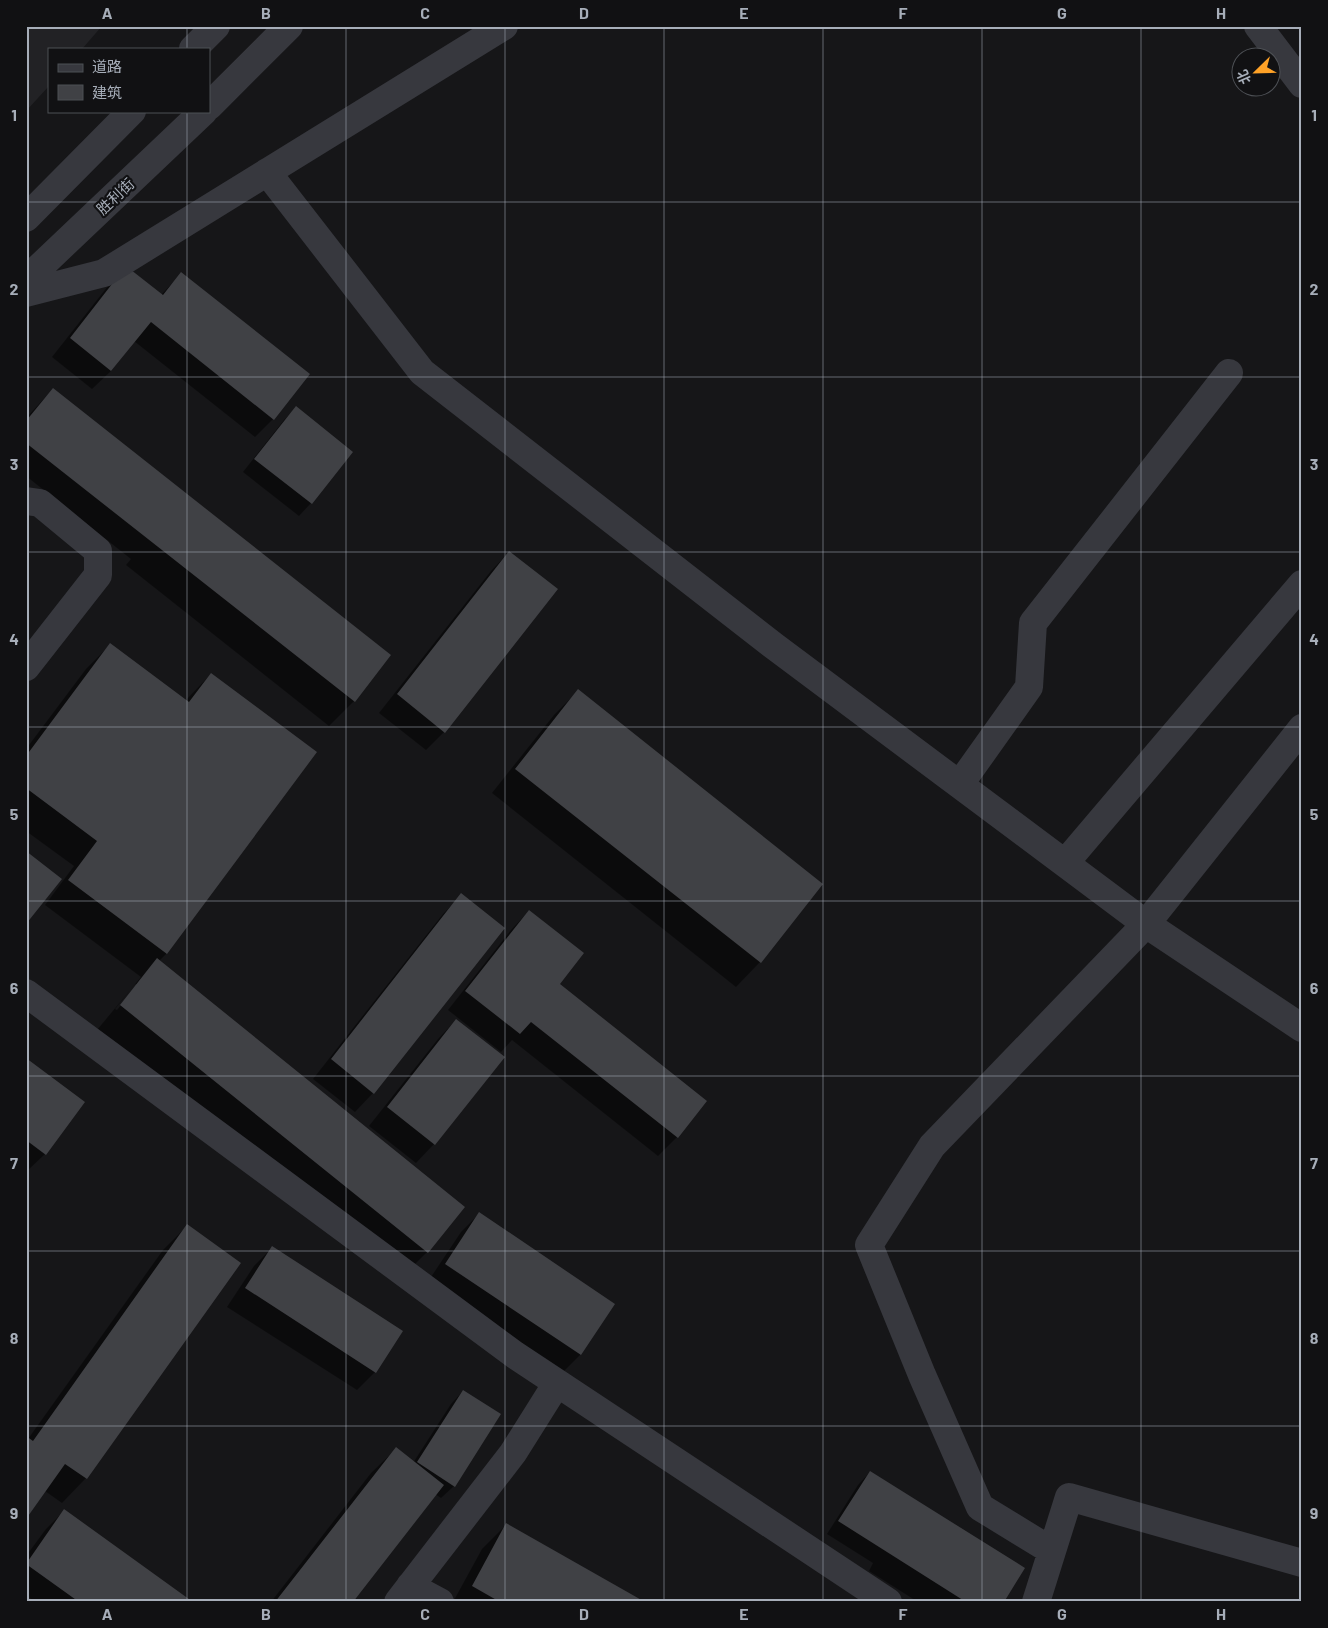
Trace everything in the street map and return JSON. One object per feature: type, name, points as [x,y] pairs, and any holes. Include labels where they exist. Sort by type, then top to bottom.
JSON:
[{"type":"street","points":[[194,48],[216,26]]},
{"type":"street","points":[[210,105],[289,26]]},
{"type":"street","points":[[26,293],[104,273],[504,26]]},
{"type":"street","points":[[1258,26],[1302,84]]},
{"type":"street","points":[[26,218],[131,112]]},
{"type":"street","name":"胜利街","points":[[26,280],[203,112]]},
{"type":"street","points":[[267,172],[422,372],[774,646],[1146,924],[1302,1028]]},
{"type":"street","points":[[960,784],[1029,687],[1033,623],[1229,373]]},
{"type":"street","points":[[26,501],[40,503],[98,551],[98,575],[26,667]]},
{"type":"street","points":[[1065,863],[1302,584]]},
{"type":"street","points":[[1052,1551],[980,1507],[922,1375],[869,1245],[932,1146],[1146,924],[1302,728]]},
{"type":"street","points":[[26,992],[507,1349],[888,1602]]},
{"type":"street","points":[[440,1602],[404,1594],[513,1453],[557,1383]]},
{"type":"street","points":[[1036,1602],[1069,1497],[1302,1563]]},
{"type":"shaded area","points":[[26,26],[102,26],[83,48],[48,48],[48,87],[26,111]]},
{"type":"building","points":[[126,266],[163,295],[181,272],[310,374],[274,420],[151,322],[111,371],[70,338]]},
{"type":"building","points":[[53,388],[391,655],[355,702],[26,443],[26,421]]},
{"type":"building","points":[[296,406],[353,452],[312,504],[254,459]]},
{"type":"building","points":[[509,551],[558,589],[445,733],[397,694]]},
{"type":"building","points":[[110,643],[189,702],[211,673],[317,752],[167,954],[68,880],[97,841],[26,788],[26,756]]},
{"type":"building","points":[[578,689],[823,884],[761,963],[515,769]]},
{"type":"building","points":[[26,851],[62,879],[26,924]]},
{"type":"building","points":[[461,893],[505,928],[374,1094],[331,1059]]},
{"type":"building","points":[[529,910],[584,953],[560,984],[707,1101],[678,1138],[531,1022],[520,1034],[465,991]]},
{"type":"building","points":[[157,958],[465,1207],[428,1253],[120,1005]]},
{"type":"building","points":[[456,1019],[505,1057],[435,1145],[387,1107]]},
{"type":"building","points":[[26,1058],[85,1102],[46,1155],[26,1140]]},
{"type":"building","points":[[479,1212],[615,1304],[581,1355],[445,1264]]},
{"type":"building","points":[[187,1224],[241,1263],[87,1479],[65,1464],[26,1519],[26,1436],[33,1441]]},
{"type":"building","points":[[272,1246],[403,1331],[376,1373],[245,1288]]},
{"type":"building","points":[[463,1390],[501,1414],[455,1487],[417,1462]]},
{"type":"building","points":[[396,1447],[444,1485],[353,1602],[275,1602]]},
{"type":"building","points":[[870,1471],[1025,1568],[1004,1602],[966,1602],[838,1521]]},
{"type":"building","points":[[64,1509],[193,1602],[79,1602],[26,1564]]},
{"type":"building","points":[[506,1523],[645,1602],[500,1602],[472,1586]]}]
